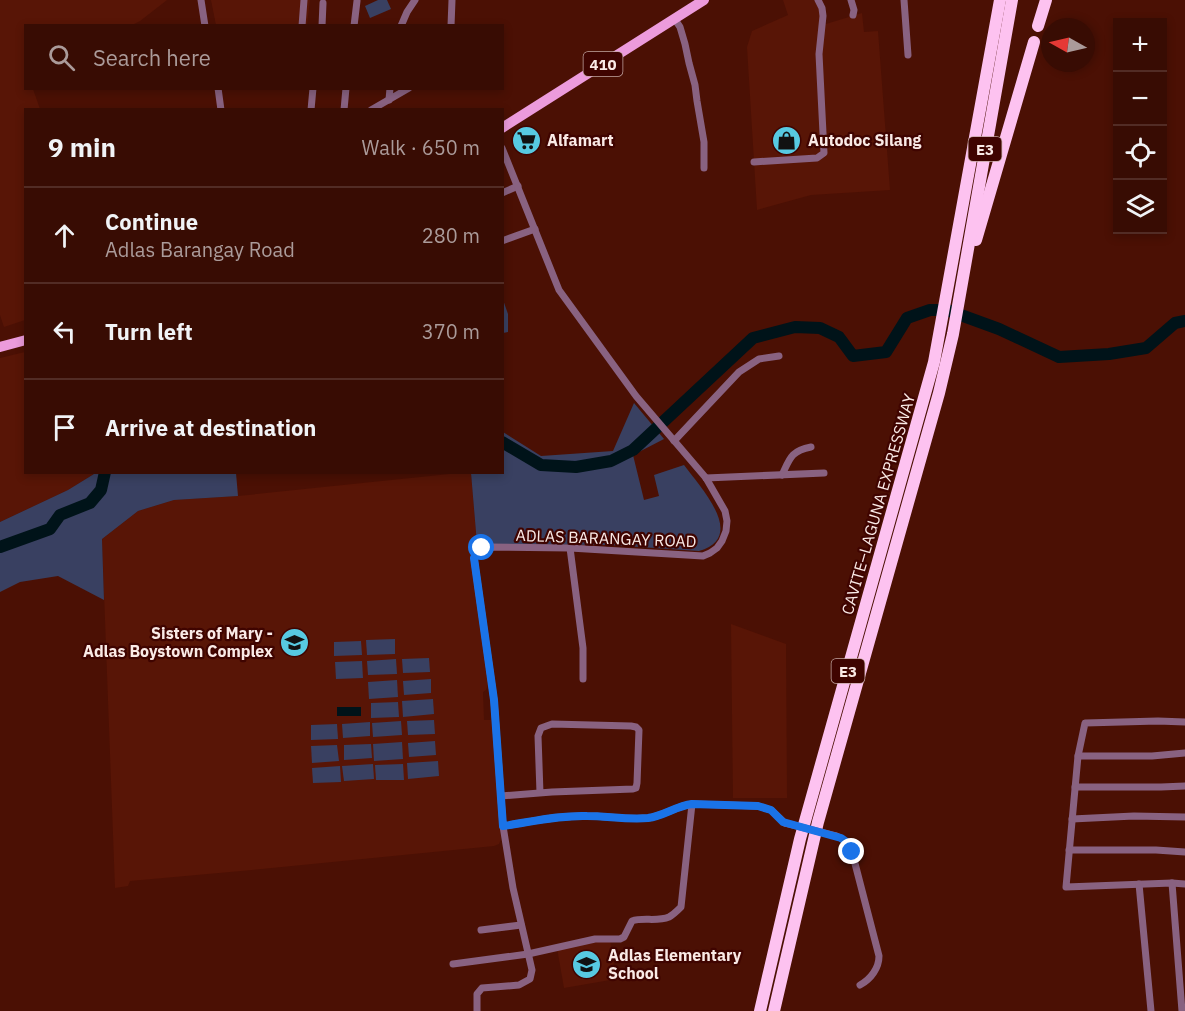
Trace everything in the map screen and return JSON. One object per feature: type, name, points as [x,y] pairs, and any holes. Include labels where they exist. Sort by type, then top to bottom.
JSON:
[{"type":"highway","name":"CAVITE–LAGUNA EXPRESSWAY","points":[[774,1011],[818,822],[939,393],[1000,0]]},
{"type":"highway","name":"CAVITE–LAGUNA EXPRESSWAY","points":[[953,298],[1011,0]]},
{"type":"highway","points":[[1038,26],[1046,0]]},
{"type":"highway","points":[[953,298],[1034,42]]},
{"type":"highway","name":"CAVITE–LAGUNA EXPRESSWAY","points":[[760,1011],[800,839],[927,392],[947,333]]},
{"type":"main road","name":"410","points":[[504,127],[704,0]]},
{"type":"main road","points":[[0,346],[24,340]]},
{"type":"street","points":[[201,0],[205,24]]},
{"type":"street","points":[[302,24],[304,0]]},
{"type":"street","points":[[401,24],[415,0]]},
{"type":"street","points":[[452,0],[452,24]]},
{"type":"street","points":[[754,162],[817,158],[824,153],[819,54],[823,16],[818,0]]},
{"type":"street","points":[[851,0],[853,15]]},
{"type":"street","points":[[904,0],[908,54]]},
{"type":"street","points":[[354,24],[357,1]]},
{"type":"street","points":[[322,24],[323,3]]},
{"type":"street","points":[[674,18],[680,27],[695,85],[704,142],[704,168]]},
{"type":"street","points":[[218,90],[221,108]]},
{"type":"street","points":[[311,108],[313,90]]},
{"type":"street","points":[[344,108],[346,90]]},
{"type":"street","points":[[389,100],[390,90]]},
{"type":"street","points":[[374,108],[406,90]]},
{"type":"street","name":"ADLAS BARANGAY ROAD","points":[[477,1011],[477,994],[482,988],[519,985],[530,979],[532,970],[513,888],[503,826],[494,700],[474,558],[476,553],[488,547],[570,548],[703,556],[717,548],[722,541],[727,521],[725,511],[706,478],[654,419],[559,291],[504,153]]},
{"type":"street","points":[[504,192],[518,186]]},
{"type":"street","points":[[504,240],[535,229]]},
{"type":"street","points":[[674,441],[739,372],[759,359],[779,356]]},
{"type":"street","points":[[782,475],[794,454],[801,449],[811,447]]},
{"type":"street","points":[[706,478],[824,473]]},
{"type":"street","points":[[570,548],[583,648],[583,679]]},
{"type":"street","points":[[1185,722],[1084,723],[1078,756],[1066,886],[1185,884]]},
{"type":"street","points":[[501,796],[636,788],[639,730],[631,726],[552,724],[541,728],[538,736],[540,793]]},
{"type":"street","points":[[1078,756],[1152,756],[1185,753]]},
{"type":"street","points":[[1075,787],[1185,786]]},
{"type":"street","points":[[453,964],[528,954],[589,940],[620,939],[624,937],[632,921],[671,916],[681,908],[692,804]]},
{"type":"street","points":[[503,826],[585,816],[645,818],[662,815],[684,805],[692,804],[758,806],[771,810],[785,823],[836,836],[844,840],[852,852],[879,956],[876,968],[867,981],[860,985]]},
{"type":"street","points":[[1072,819],[1134,816],[1185,817]]},
{"type":"street","points":[[1069,850],[1185,852]]},
{"type":"street","points":[[1172,883],[1183,1006]]},
{"type":"street","points":[[1139,884],[1151,1011]]},
{"type":"street","points":[[481,930],[521,925]]},
{"type":"shaded area","points":[[0,0],[167,0],[134,24],[24,24],[24,90],[33,90],[40,108],[24,108],[24,320],[4,327],[0,315]]},
{"type":"shaded area","points":[[211,0],[310,0],[307,24],[216,24]]},
{"type":"shaded area","points":[[378,0],[387,0],[391,9],[370,18],[365,6]]},
{"type":"shaded area","points":[[783,0],[822,0],[825,7],[826,24],[862,13],[864,32],[878,31],[890,190],[811,195],[757,210],[747,47],[752,31],[788,15]]},
{"type":"shaded area","points":[[504,303],[508,314],[508,332],[504,333]]},
{"type":"shaded area","points":[[24,352],[24,474],[94,474],[68,490],[0,522],[0,358]]},
{"type":"shaded area","points":[[634,403],[664,439],[633,455],[644,500],[659,496],[654,475],[684,465],[716,511],[720,523],[720,535],[713,544],[699,551],[610,545],[477,544],[471,474],[504,474],[504,433],[541,456],[613,451]]},
{"type":"shaded area","points":[[94,474],[236,474],[238,496],[174,500],[138,511],[102,539],[104,600],[58,576],[20,582],[0,592],[0,522],[68,490]]},
{"type":"shaded area","name":"Sisters of Mary - Adlas Boystown Complex","points":[[449,474],[471,474],[477,544],[471,546],[473,573],[488,685],[483,692],[484,720],[492,720],[501,839],[499,844],[130,881],[128,886],[115,888],[102,539],[138,511],[174,500],[238,496]]},
{"type":"shaded area","points":[[731,624],[786,644],[787,798],[733,798]]},
{"type":"shaded area","points":[[395,639],[395,654],[367,655],[366,640]]},
{"type":"shaded area","points":[[361,641],[362,655],[334,656],[334,642]]},
{"type":"shaded area","points":[[429,658],[430,672],[403,673],[402,659]]},
{"type":"shaded area","points":[[396,659],[397,674],[368,675],[367,661]]},
{"type":"shaded area","points":[[362,661],[363,678],[336,679],[335,662]]},
{"type":"shaded area","points":[[431,679],[431,693],[404,695],[403,681]]},
{"type":"shaded area","points":[[397,680],[398,697],[369,699],[368,682]]},
{"type":"shaded area","points":[[433,699],[434,714],[403,717],[402,701]]},
{"type":"shaded area","points":[[398,702],[399,717],[371,718],[371,703]]},
{"type":"shaded area","points":[[337,707],[361,707],[361,716],[337,716]]},
{"type":"shaded area","points":[[434,720],[435,734],[408,735],[407,721]]},
{"type":"shaded area","points":[[401,721],[402,735],[373,737],[372,723]]},
{"type":"shaded area","points":[[370,722],[370,736],[343,738],[342,724]]},
{"type":"shaded area","points":[[337,724],[338,739],[311,740],[311,725]]},
{"type":"shaded area","points":[[435,741],[436,755],[409,757],[408,743]]},
{"type":"shaded area","points":[[402,742],[403,759],[374,761],[373,744]]},
{"type":"shaded area","points":[[371,744],[372,758],[344,760],[344,745]]},
{"type":"shaded area","points":[[337,745],[339,761],[312,763],[311,746]]},
{"type":"shaded area","points":[[438,761],[439,776],[408,779],[407,763]]},
{"type":"shaded area","points":[[373,764],[374,779],[344,781],[342,766]]},
{"type":"shaded area","points":[[403,764],[404,780],[376,780],[375,765]]},
{"type":"shaded area","points":[[340,766],[341,782],[313,783],[312,768]]},
{"type":"shaded area","name":"Adlas Elementary School","points":[[610,940],[616,979],[564,988],[557,948]]},
{"type":"waterway","points":[[504,443],[541,465],[576,467],[611,461],[633,450],[753,338],[795,327],[820,328],[839,337],[853,356],[886,352],[907,318],[930,310],[947,310],[999,329],[1059,357],[1109,354],[1146,348],[1175,323],[1185,321]]},
{"type":"waterway","points":[[0,547],[50,529],[60,515],[90,503],[101,490],[105,474]]},
{"type":"place","name":"Alfamart","points":[[526,140]]},
{"type":"place","name":"Autodoc Silang","points":[[787,140]]},
{"type":"place","name":"Sisters of Mary - Adlas Boystown Complex","points":[[294,642]]},
{"type":"place","name":"Adlas Elementary School","points":[[587,964]]},
{"type":"route","points":[[482,548],[474,558],[494,700],[503,826],[585,816],[645,818],[662,815],[684,805],[692,804],[758,806],[771,810],[783,822],[841,838],[848,843],[852,852]]}]
